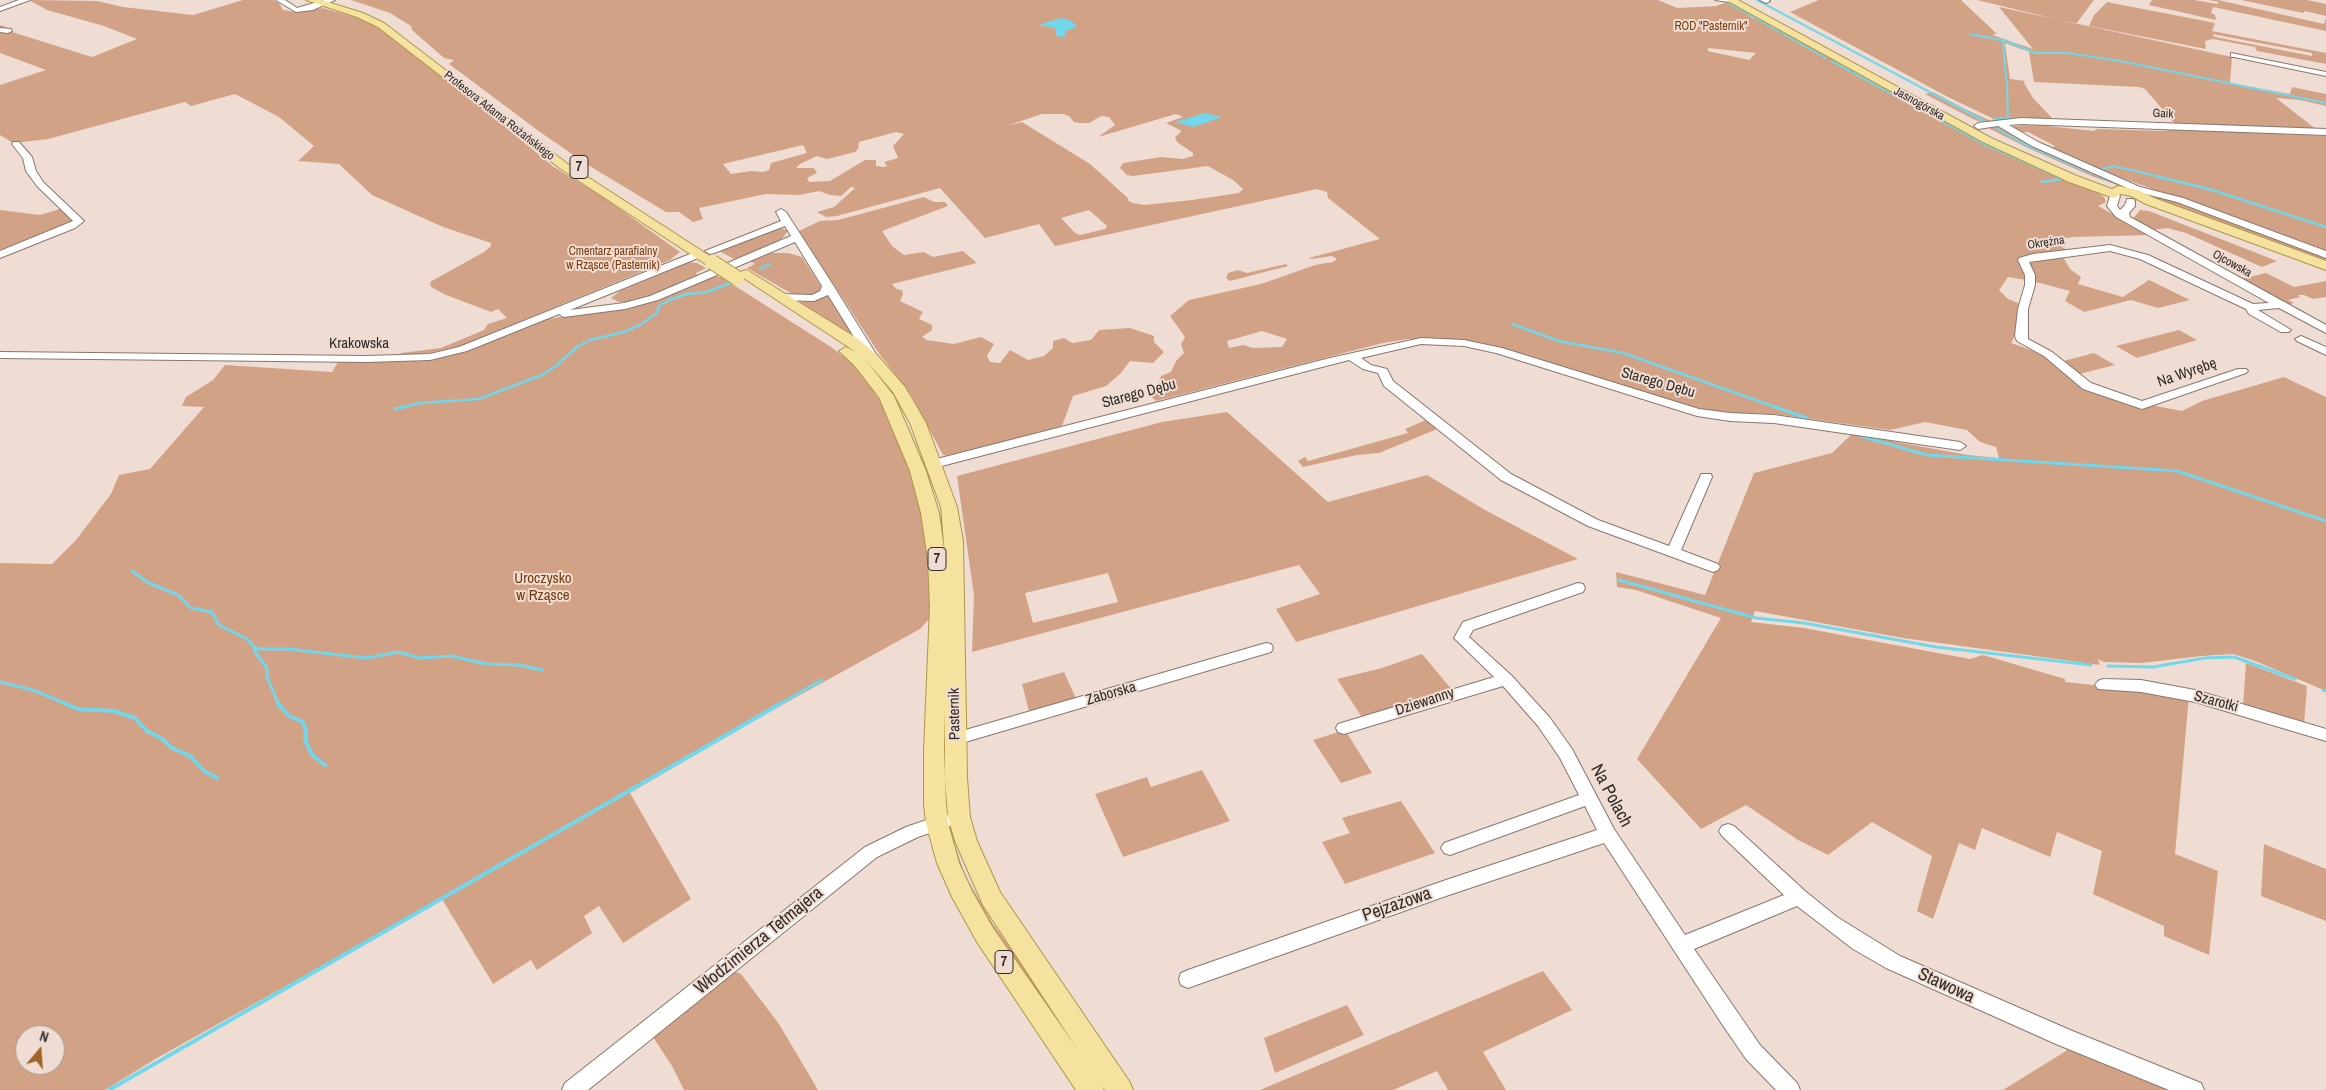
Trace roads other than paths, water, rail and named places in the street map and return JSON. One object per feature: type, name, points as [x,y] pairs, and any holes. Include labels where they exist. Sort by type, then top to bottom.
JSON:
[{"type":"main road","name":"Jasnogórska","points":[[1731,0],[1987,140],[2073,179],[2129,195],[2326,266]]},
{"type":"main road","name":"Jasnogórska","points":[[1747,0],[1978,126],[2050,162],[2326,272]]},
{"type":"main road","name":"Profesora Adama Rożańskiego","points":[[329,1],[382,25],[565,167],[742,276],[835,336]]},
{"type":"main road","points":[[1837,59],[1852,57]]},
{"type":"main road","name":"Profesora Adama Rożańskiego","points":[[742,276],[780,297],[835,336]]},
{"type":"main road","name":"Pasternik","points":[[835,336],[874,359],[900,390],[918,424],[934,464],[932,485],[939,580],[934,750],[948,820],[971,856],[991,898],[1120,1090]]},
{"type":"main road","name":"Pasternik","points":[[835,336],[886,396],[907,443],[932,485],[949,507],[954,541],[955,739],[948,820],[948,863],[970,909],[1091,1090]]},
{"type":"street","points":[[0,8],[26,0]]},
{"type":"street","points":[[280,0],[296,10],[329,1]]},
{"type":"street","points":[[1719,0],[1731,0]]},
{"type":"street","points":[[2234,55],[2326,74]]},
{"type":"street","name":"Gaik","points":[[1978,126],[2034,122],[2326,132]]},
{"type":"street","points":[[1999,123],[2129,195],[2180,200],[2326,255]]},
{"type":"street","points":[[0,255],[74,225],[79,221],[40,184],[31,171],[27,157],[16,144]]},
{"type":"street","points":[[2126,219],[2124,212],[2130,206],[2129,195]]},
{"type":"street","name":"Ojcowska","points":[[2129,195],[2112,202],[2114,211],[2326,330]]},
{"type":"street","points":[[781,212],[874,359]]},
{"type":"street","points":[[711,257],[787,222]]},
{"type":"street","points":[[543,317],[605,309],[654,298],[797,237]]},
{"type":"street","name":"Okrężna","points":[[2142,404],[2087,386],[2048,354],[2023,341],[2021,336],[2023,309],[2030,285],[2030,275],[2023,260],[2032,257],[2110,248],[2144,256],[2251,307],[2281,305]]},
{"type":"street","points":[[765,252],[792,250],[808,257]]},
{"type":"street","name":"Krakowska","points":[[0,355],[422,358],[457,351],[592,298],[711,257]]},
{"type":"street","points":[[780,297],[814,298],[824,293],[828,285]]},
{"type":"street","points":[[592,298],[622,306]]},
{"type":"street","points":[[592,298],[605,309]]},
{"type":"street","name":"Okrężna","points":[[2251,307],[2253,312],[2285,330]]},
{"type":"street","points":[[2301,339],[2326,352]]},
{"type":"street","name":"Starego Dębu","points":[[934,464],[1351,356],[1421,340],[1464,343],[1498,350],[1697,412],[1730,417],[1774,419],[1960,446]]},
{"type":"street","points":[[1351,356],[1367,367],[1383,371],[1388,383],[1506,477],[1594,523],[1713,567]]},
{"type":"street","name":"Na Wyrębę","points":[[2142,404],[2242,371]]},
{"type":"street","points":[[1673,552],[1706,477]]},
{"type":"street","name":"Na Polach","points":[[1578,588],[1468,626],[1461,638],[1506,678],[1550,730],[1566,754],[1608,834],[1753,1052],[1790,1090]]},
{"type":"street","name":"Zaborska","points":[[955,739],[1266,648]]},
{"type":"street","name":"Dziewanny","points":[[1344,728],[1506,678]]},
{"type":"street","name":"Szarotki","points":[[2103,685],[2142,686],[2195,696],[2326,735]]},
{"type":"street","points":[[1450,848],[1588,798]]},
{"type":"street","name":"Włodzimierza Tetmajera","points":[[572,1090],[871,852],[896,839],[948,820]]},
{"type":"street","name":"Stawowa","points":[[1728,831],[1799,897],[1860,943],[1893,962],[2063,1037],[2194,1090]]},
{"type":"street","name":"Pejzażowa","points":[[1188,979],[1446,888],[1608,834]]},
{"type":"street","points":[[1682,945],[1799,897]]},
{"type":"water","points":[[1061,18],[1070,20],[1076,25],[1075,28],[1065,31],[1066,36],[1064,37],[1056,36],[1055,28],[1038,25]]},
{"type":"water","points":[[1205,113],[1222,117],[1193,127],[1175,122]]},
{"type":"waterway","points":[[1757,0],[1986,122]]},
{"type":"waterway","points":[[1727,2],[1826,58]]},
{"type":"waterway","points":[[1970,34],[2006,41],[2035,53],[2067,53],[2120,61],[2326,103]]},
{"type":"waterway","points":[[2003,41],[2006,79]]},
{"type":"waterway","points":[[1832,61],[1984,144],[2060,178]]},
{"type":"waterway","points":[[2007,81],[2008,118]]},
{"type":"waterway","points":[[1994,119],[2022,118]]},
{"type":"waterway","points":[[1994,127],[2026,145],[2091,173]]},
{"type":"waterway","points":[[2100,170],[2114,166],[2164,178]]},
{"type":"waterway","points":[[2092,173],[2104,178]]},
{"type":"waterway","points":[[2042,182],[2062,179],[2057,177]]},
{"type":"waterway","points":[[2101,177],[2109,180]]},
{"type":"waterway","points":[[2159,177],[2209,189],[2326,227]]},
{"type":"waterway","points":[[760,269],[770,264]]},
{"type":"waterway","points":[[400,408],[420,403],[479,399],[542,375],[556,366],[577,347],[590,340],[624,332],[640,325],[657,313],[659,306],[669,300],[687,294],[707,292],[730,283]]},
{"type":"waterway","points":[[1512,324],[1559,341],[1623,353],[1778,408]]},
{"type":"waterway","points":[[400,408],[405,407]]},
{"type":"waterway","points":[[1775,407],[1807,418]]},
{"type":"waterway","points":[[395,409],[400,408]]},
{"type":"waterway","points":[[1860,436],[1927,455],[2177,471],[2326,521]]},
{"type":"waterway","points":[[132,571],[147,582],[178,595],[191,608],[212,612],[219,625],[247,639],[254,647]]},
{"type":"waterway","points":[[1619,580],[1756,618],[1804,623],[1936,647],[2091,665]]},
{"type":"waterway","points":[[254,647],[259,649],[288,649],[367,658],[398,652],[420,658],[452,656],[486,664],[519,665],[542,670]]},
{"type":"waterway","points":[[254,647],[255,652],[267,668],[267,677],[279,705]]},
{"type":"waterway","points":[[2108,666],[2153,667],[2205,658],[2234,657],[2295,679]]},
{"type":"waterway","points":[[778,705],[822,680]]},
{"type":"waterway","points":[[0,682],[33,690],[69,705]]},
{"type":"waterway","points":[[66,704],[78,709],[114,711],[135,718],[147,731],[161,738],[172,748],[190,756],[204,771],[217,778]]},
{"type":"waterway","points":[[278,704],[289,716],[303,722],[306,731],[305,740],[312,755],[325,765]]},
{"type":"waterway","points":[[109,1090],[780,704]]},
{"type":"park label","name":"ROD \"Pasternik\"","points":[[1711,27]]},
{"type":"park label","name":"Cmentarz parafialny w Rząsce (Pasternik)","points":[[613,259]]},
{"type":"park label","name":"Uroczysko w Rząsce","points":[[543,588]]}]
